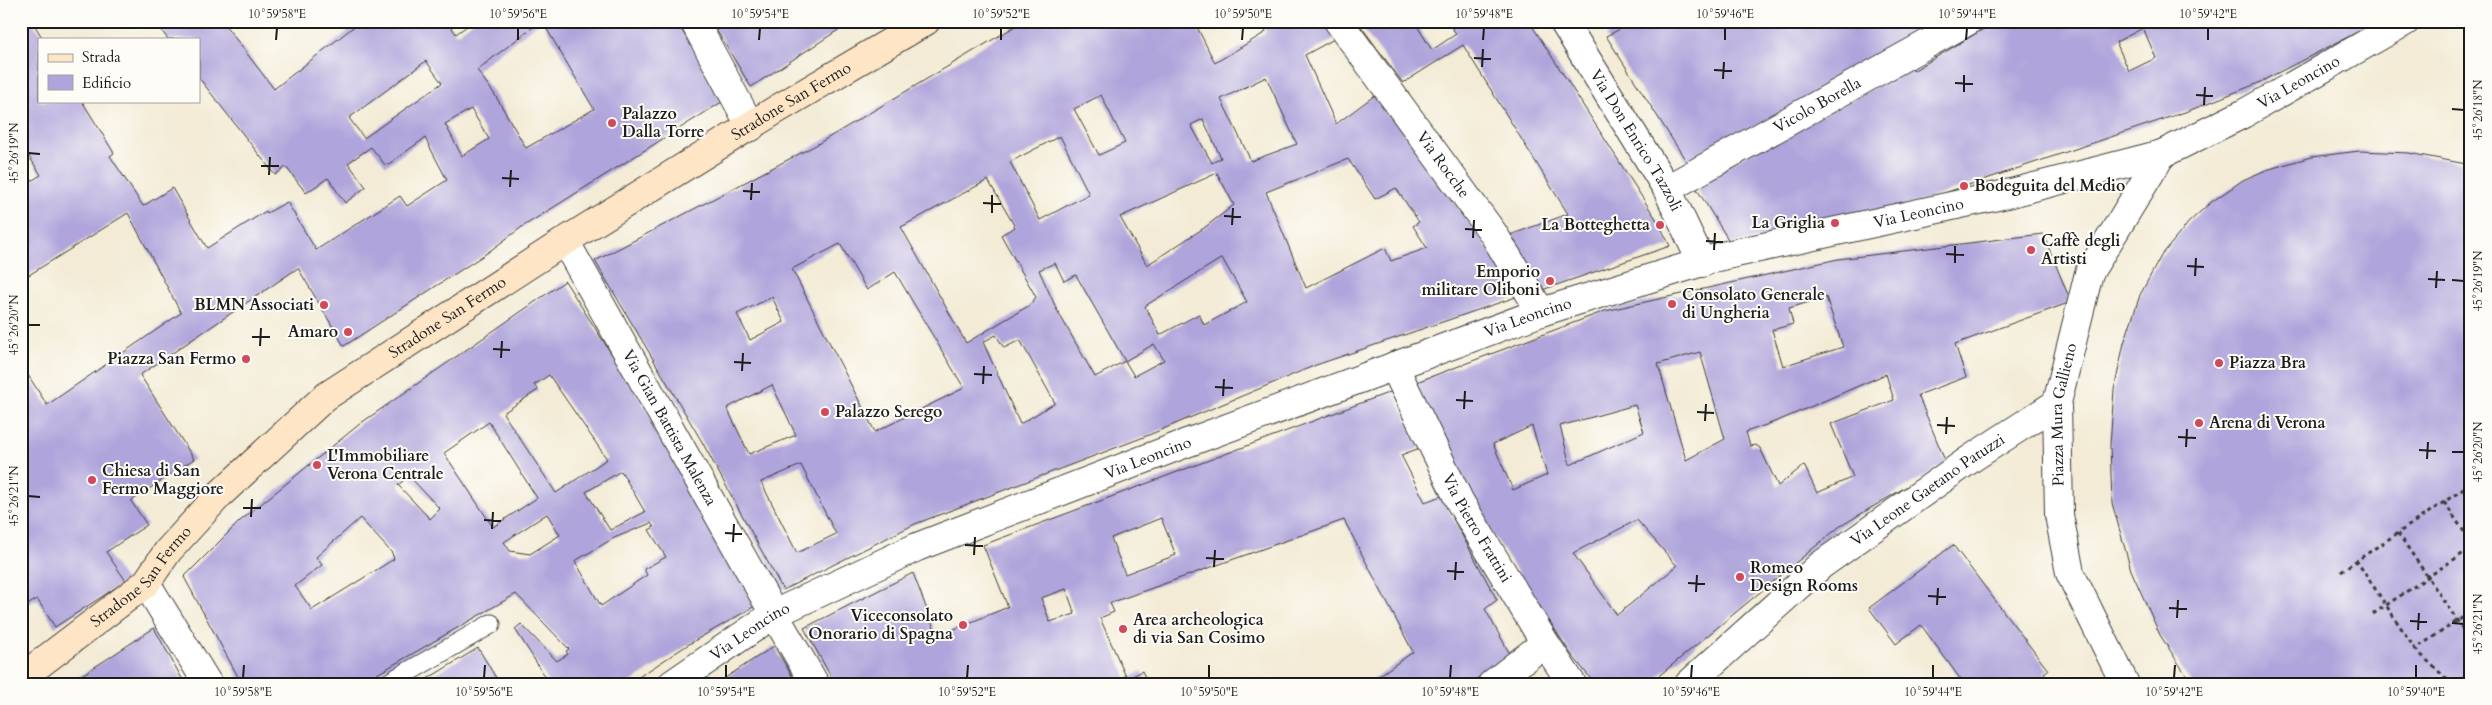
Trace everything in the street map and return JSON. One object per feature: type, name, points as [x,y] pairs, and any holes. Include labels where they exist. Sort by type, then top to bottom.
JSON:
[{"type":"street","points":[[694,21],[751,127]]},
{"type":"street","name":"Stradone San Fermo","points":[[21,678],[146,583],[168,551],[219,495],[325,397],[565,241],[926,21]]},
{"type":"street","name":"Via Rocche","points":[[1338,21],[1493,233],[1541,312]]},
{"type":"street","name":"Vicolo Borella","points":[[1667,188],[1968,21]]},
{"type":"street","name":"Via Leoncino","points":[[672,684],[774,614],[917,547],[1541,312],[1722,256],[2011,193],[2162,154],[2243,114],[2406,21]]},
{"type":"street","name":"Via Don Enrico Tazzoli","points":[[1564,22],[1667,188],[1702,263]]},
{"type":"street","name":"Piazza Mura Gallieno","points":[[2125,684],[2070,573],[2058,515],[2057,403],[2088,273],[2162,154]]},
{"type":"street","name":"Via Gian Battista Malenza","points":[[565,241],[815,684]]},
{"type":"street","name":"Via Pietro Frattini","points":[[1394,366],[1460,502],[1545,643],[1572,684]]},
{"type":"street","name":"Via Leone Gaetano Patuzzi","points":[[1689,684],[1821,565],[1966,462],[2057,403]]},
{"type":"street","points":[[146,583],[208,684]]},
{"type":"street","points":[[1492,684],[1545,643]]},
{"type":"lane","points":[[387,684],[491,624]]},
{"type":"path","points":[[2341,571],[2471,484]]},
{"type":"path","points":[[2444,502],[2471,542]]},
{"type":"path","points":[[2398,533],[2471,641]]},
{"type":"path","points":[[2373,614],[2471,548]]},
{"type":"path","points":[[2356,560],[2415,649],[2454,684],[2471,673]]},
{"type":"path","points":[[2415,649],[2471,612]]},
{"type":"building","points":[[21,21],[32,21],[42,38],[38,38],[38,102],[83,102],[114,153],[110,156],[143,206],[172,188],[207,248],[266,211],[267,213],[287,202],[316,250],[400,196],[407,206],[447,180],[425,138],[386,166],[371,147],[348,163],[366,187],[345,203],[328,178],[306,193],[286,167],[275,175],[200,79],[200,38],[167,38],[154,21],[222,21],[274,89],[361,21],[447,21],[456,34],[474,21],[541,21],[477,70],[495,95],[526,148],[594,109],[542,21],[676,21],[725,100],[522,227],[487,253],[344,346],[298,268],[140,375],[194,459],[131,501],[147,525],[106,552],[126,581],[55,627],[37,599],[21,609],[21,364],[47,405],[181,313],[128,213],[21,280],[21,187],[41,175],[21,144]],"holes":[[[426,61],[442,83],[364,138],[349,118]],[[471,109],[489,139],[462,156],[445,124]]]},
{"type":"building","points":[[711,21],[852,21],[751,87]]},
{"type":"building","points":[[1024,21],[1194,21],[1215,63],[1266,32],[1260,21],[1324,21],[1336,38],[1305,55],[1336,124],[1378,93],[1501,267],[1516,297],[1316,365],[1144,437],[915,524],[783,590],[701,440],[595,261],[816,145]],"holes":[[[1266,77],[1297,144],[1251,161],[1221,99]],[[1101,95],[1125,143],[1099,155],[1074,109]],[[1203,119],[1221,158],[1212,163],[1191,125]],[[1060,136],[1089,194],[1040,220],[1010,162]],[[1348,159],[1375,199],[1396,188],[1419,222],[1413,226],[1427,248],[1391,261],[1385,248],[1306,288],[1266,192]],[[1217,173],[1234,205],[1204,228],[1147,265],[1120,217]],[[988,180],[1015,227],[1001,235],[1036,297],[1030,305],[966,343],[901,227]],[[840,244],[867,290],[895,272],[964,388],[875,432],[792,269]],[[1222,258],[1247,302],[1204,325],[1199,314],[1160,335],[1145,306]],[[1055,263],[1064,281],[1076,275],[1125,361],[1095,377],[1057,310],[1039,270]],[[772,297],[784,322],[750,340],[737,314]],[[996,335],[1004,348],[1020,340],[1055,403],[1020,424],[983,342]],[[1154,344],[1164,360],[1134,376],[1125,361]],[[772,385],[796,435],[749,454],[727,408]],[[801,465],[836,534],[797,553],[761,482]]]},
{"type":"building","points":[[1357,21],[1414,21],[1432,50],[1456,34],[1448,21],[1529,21],[1658,222],[1670,246],[1539,291],[1510,235],[1568,214],[1463,45],[1403,83]]},
{"type":"building","points":[[1637,21],[1948,21],[1688,164],[1606,36]]},
{"type":"building","points":[[1997,21],[2379,21],[2256,84],[2188,111],[1888,212],[1731,244],[1693,183],[1912,68],[1913,71]],"holes":[[[2143,28],[2156,58],[2129,71],[2116,42]]]},
{"type":"building","name":"Piazza Bra","points":[[2359,151],[2409,153],[2471,165],[2471,684],[2192,684],[2160,635],[2131,570],[2112,503],[2110,445],[2114,390],[2124,343],[2140,295],[2161,256],[2189,222],[2210,203],[2243,180],[2266,170],[2311,157]]},
{"type":"building","points":[[2043,234],[2071,302],[1955,344],[1966,377],[1918,395],[1946,463],[1839,527],[1649,684],[1595,684],[1571,654],[1481,516],[1414,383],[1605,311],[1838,259]],"holes":[[[1826,297],[1843,347],[1783,366],[1772,330],[1793,324],[1789,308]],[[1700,352],[1725,439],[1686,460],[1658,364]],[[1886,374],[1894,400],[1831,424],[1853,477],[1817,493],[1804,465],[1778,486],[1760,448],[1756,445],[1750,446],[1746,432],[1780,420]],[[1635,405],[1644,432],[1570,465],[1560,426]],[[1532,426],[1547,475],[1513,490],[1493,444]],[[1637,520],[1677,566],[1617,615],[1573,553]]]},
{"type":"building","points":[[565,281],[665,438],[755,606],[689,644],[628,684],[550,684],[515,629],[521,624],[557,661],[568,654],[566,651],[569,649],[516,594],[360,684],[242,684],[184,577],[240,521],[361,423]],"holes":[[[549,375],[607,459],[556,493],[503,413],[538,390],[534,385]],[[489,422],[537,498],[493,527],[444,453]],[[621,471],[645,512],[610,530],[586,492]],[[409,476],[440,509],[430,519],[398,485]],[[547,514],[560,535],[530,554],[510,551],[504,542]],[[360,518],[392,553],[394,559],[312,610],[295,586],[322,565],[316,557]],[[651,523],[654,527],[649,530],[666,557],[644,569],[647,575],[601,606],[575,561],[614,538]]]},
{"type":"building","points":[[1393,391],[1420,448],[1401,455],[1425,502],[1441,496],[1497,600],[1485,609],[1510,654],[1470,684],[1367,684],[1413,652],[1344,520],[1110,603],[1114,612],[1100,618],[1127,679],[1142,671],[1148,684],[835,684],[804,628],[913,573],[937,636],[1008,607],[983,545]],"holes":[[[1161,518],[1176,555],[1125,574],[1111,538]],[[1066,589],[1075,614],[1050,622],[1041,598]]]},
{"type":"building","points":[[1953,545],[2048,670],[2044,673],[2052,684],[1964,684],[1921,625],[1896,644],[1869,608]]},
{"type":"building","points":[[154,628],[185,684],[67,684],[101,663]]},
{"type":"building","points":[[774,646],[797,684],[716,684]]},
{"type":"building","points":[[478,648],[500,684],[419,684]]},
{"type":"building","points":[[1525,672],[1534,684],[1510,684]]},
{"type":"place","name":"Palazzo Dalla Torre","points":[[612,123]]},
{"type":"place","name":"Bodeguita del Medio","points":[[1964,186]]},
{"type":"place","name":"La Griglia","points":[[1835,223]]},
{"type":"place","name":"La Botteghetta","points":[[1660,225]]},
{"type":"place","name":"Caffè degli Artisti","points":[[2031,250]]},
{"type":"place","name":"Emporio militare Oliboni","points":[[1550,281]]},
{"type":"place","name":"Consolato Generale di Ungheria","points":[[1672,304]]},
{"type":"place","name":"BLMN Associati","points":[[324,305]]},
{"type":"place","name":"Amaro","points":[[348,332]]},
{"type":"place","name":"Piazza San Fermo","points":[[246,359]]},
{"type":"place","name":"Piazza Bra","points":[[2219,363]]},
{"type":"place","name":"Palazzo Serego","points":[[825,412]]},
{"type":"place","name":"Arena di Verona","points":[[2199,423]]},
{"type":"place","name":"L'Immobiliare Verona Centrale","points":[[317,465]]},
{"type":"place","name":"Chiesa di San Fermo Maggiore","points":[[92,480]]},
{"type":"place","name":"Romeo Design Rooms","points":[[1740,577]]},
{"type":"place","name":"Viceconsolato Onorario di Spagna","points":[[963,625]]},
{"type":"place","name":"Area archeologica di via San Cosimo","points":[[1123,629]]}]
